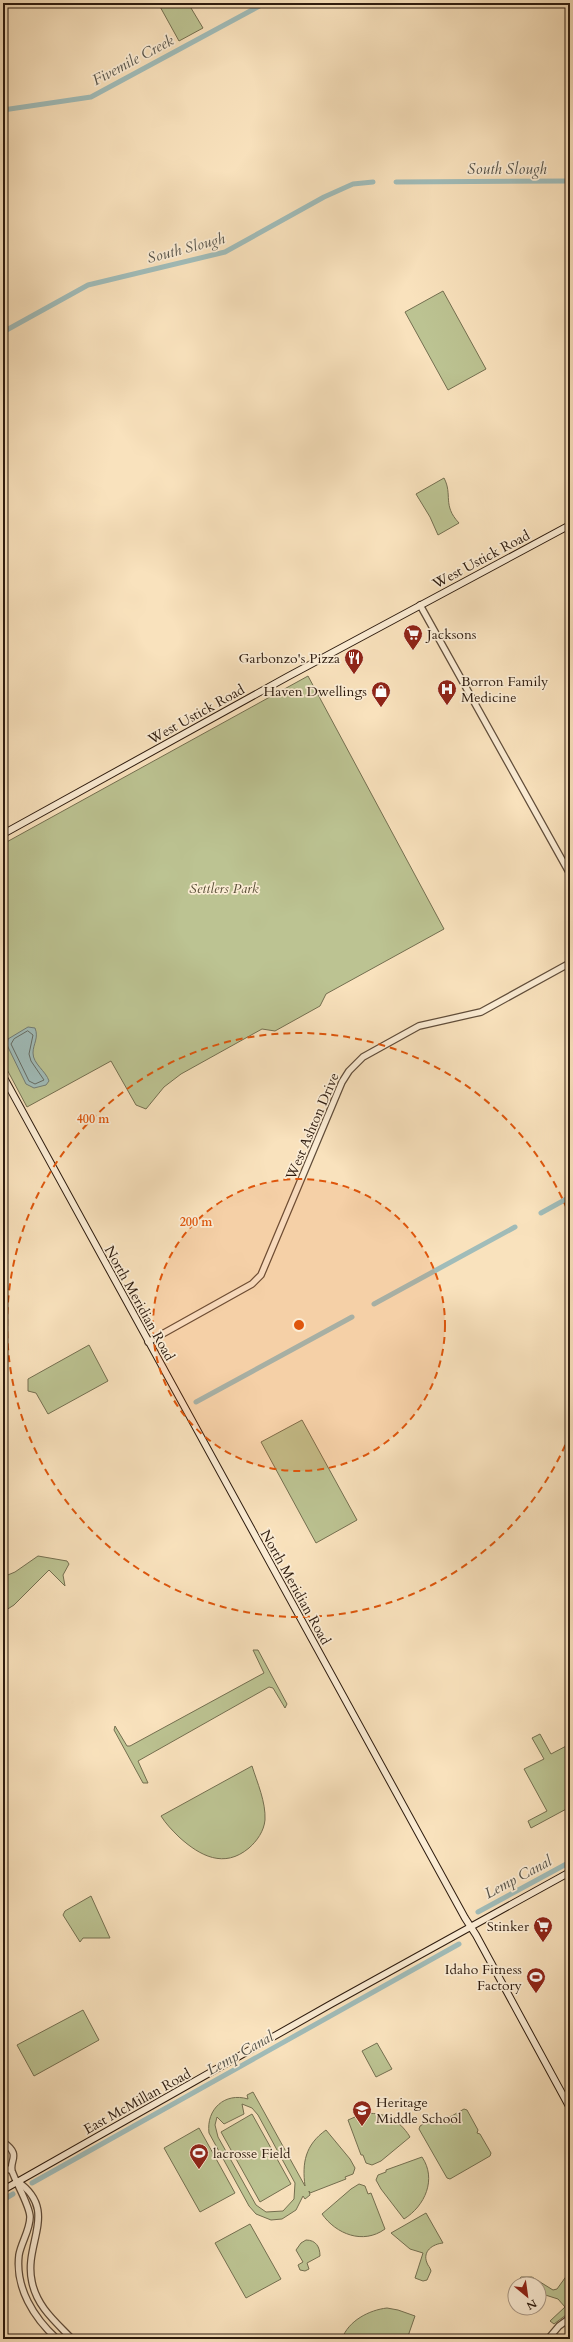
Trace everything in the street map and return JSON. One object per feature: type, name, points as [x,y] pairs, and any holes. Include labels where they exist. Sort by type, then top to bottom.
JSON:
[{"type":"main road","name":"West Ustick Road","points":[[3,834],[420,605],[570,525]]},
{"type":"main road","name":"North Meridian Road","points":[[3,1076],[570,2108]]},
{"type":"main road","name":"East McMillan Road","points":[[3,2190],[570,1872]]},
{"type":"street","points":[[420,605],[570,874]]},
{"type":"street","name":"West Ashton Drive","points":[[148,1342],[252,1284],[262,1275],[342,1082],[356,1063],[379,1048],[419,1026],[482,1012],[570,963]]},
{"type":"street","points":[[3,2142],[14,2154],[12,2170],[30,2217],[19,2256],[20,2283],[36,2315],[57,2339]]},
{"type":"street","points":[[3,2168],[12,2170]]},
{"type":"street","points":[[17,2181],[30,2191],[39,2210],[39,2227],[30,2262],[30,2276],[34,2291],[44,2310],[72,2339]]},
{"type":"street","points":[[548,2339],[559,2326],[570,2318]]},
{"type":"green space","points":[[158,3],[188,3],[203,28],[179,41]]},
{"type":"green space","points":[[443,291],[486,369],[448,390],[405,312]]},
{"type":"green space","points":[[444,478],[447,484],[451,511],[459,523],[438,535],[430,517],[416,494]]},
{"type":"green space","name":"Settlers Park","points":[[308,676],[444,929],[326,994],[320,1006],[275,1031],[262,1029],[181,1074],[164,1087],[146,1109],[136,1105],[111,1061],[27,1107],[3,1062],[3,844]]},
{"type":"green space","points":[[89,1345],[108,1381],[48,1414],[36,1393],[28,1391],[28,1379]]},
{"type":"green space","points":[[302,1420],[357,1520],[316,1543],[261,1442]]},
{"type":"green space","points":[[38,1556],[67,1561],[69,1564],[63,1575],[65,1586],[49,1570],[14,1605],[3,1612],[3,1577],[15,1572]]},
{"type":"green space","points":[[253,1650],[258,1650],[287,1704],[285,1708],[273,1688],[269,1687],[138,1761],[148,1783],[143,1783],[114,1730],[115,1726],[127,1746],[130,1746],[264,1673]]},
{"type":"green space","points":[[540,1734],[551,1754],[570,1744],[570,1807],[531,1828],[528,1821],[547,1811],[524,1769],[544,1759],[532,1738]]},
{"type":"green space","points":[[252,1766],[263,1799],[265,1820],[262,1832],[255,1842],[240,1854],[230,1858],[221,1859],[212,1858],[195,1850],[179,1837],[161,1816]]},
{"type":"green space","points":[[91,1896],[110,1938],[83,1938],[80,1942],[63,1915],[65,1911]]},
{"type":"green space","points":[[83,2010],[99,2040],[34,2076],[17,2045]]},
{"type":"green space","points":[[377,2043],[392,2069],[376,2077],[362,2051]]},
{"type":"green space","points":[[253,2092],[305,2186],[304,2170],[306,2155],[313,2142],[326,2130],[350,2159],[355,2168],[353,2174],[345,2177],[346,2179],[310,2193],[309,2191],[310,2195],[305,2199],[303,2196],[296,2210],[282,2219],[271,2220],[256,2214],[249,2206],[209,2133],[211,2117],[219,2104],[232,2098],[240,2097],[248,2099],[247,2095]],"holes":[[[242,2104],[252,2108],[258,2115],[295,2183],[294,2199],[283,2211],[266,2212],[256,2205],[218,2137],[215,2125],[217,2117],[224,2124],[244,2114]]]},
{"type":"green space","points":[[464,2109],[467,2110],[478,2130],[477,2133],[480,2134],[491,2153],[490,2156],[450,2179],[447,2178],[419,2129],[420,2126],[430,2120],[436,2125]]},
{"type":"green space","points":[[370,2113],[384,2115],[401,2125],[410,2137],[381,2161],[372,2165],[366,2163],[363,2155],[361,2155],[348,2120],[362,2114]]},
{"type":"green space","points":[[252,2114],[291,2184],[260,2202],[221,2132]]},
{"type":"green space","name":"lacrosse Field","points":[[199,2128],[235,2193],[200,2212],[164,2148]]},
{"type":"green space","points":[[422,2157],[428,2174],[426,2191],[418,2207],[404,2219],[376,2180],[378,2175],[386,2172],[386,2170]]},
{"type":"green space","points":[[359,2184],[365,2186],[368,2194],[371,2193],[385,2229],[377,2234],[359,2237],[350,2235],[335,2227],[322,2214]]},
{"type":"green space","points":[[426,2213],[443,2243],[432,2247],[427,2252],[427,2264],[431,2271],[427,2280],[423,2281],[415,2278],[423,2253],[410,2249],[391,2233]]},
{"type":"green space","points":[[250,2224],[281,2279],[246,2298],[215,2243]]},
{"type":"green space","points":[[306,2240],[312,2241],[317,2245],[320,2256],[307,2263],[309,2269],[305,2271],[300,2270],[298,2265],[303,2262],[296,2250],[301,2243]]},
{"type":"green space","points":[[570,2271],[570,2312],[554,2324],[550,2321],[565,2307],[558,2299],[547,2296],[547,2286],[553,2290],[557,2289]]},
{"type":"green space","points":[[387,2308],[415,2316],[407,2339],[342,2339],[349,2327],[354,2322],[373,2311]]},
{"type":"water","points":[[28,1027],[35,1028],[36,1038],[33,1053],[35,1061],[49,1081],[46,1085],[34,1088],[26,1084],[7,1045],[8,1039]]},
{"type":"waterway","name":"Fivemile Creek","points":[[3,110],[91,97],[265,3]]},
{"type":"waterway","name":"South Slough","points":[[396,182],[570,181]]},
{"type":"waterway","name":"South Slough","points":[[3,332],[88,285],[225,252],[324,197],[353,184],[373,182]]},
{"type":"waterway","points":[[541,1213],[570,1197]]},
{"type":"waterway","points":[[374,1304],[515,1227]]},
{"type":"waterway","points":[[196,1402],[352,1317]]},
{"type":"waterway","name":"Lemp Canal","points":[[478,1912],[570,1862]]},
{"type":"waterway","name":"Lemp Canal","points":[[32,2183],[459,1944]]},
{"type":"waterway","name":"Lemp Canal","points":[[3,2200],[13,2194]]},
{"type":"place","name":"Jacksons","points":[[413,651]]},
{"type":"place","name":"Garbonzo's Pizza","points":[[354,675]]},
{"type":"place","name":"Borron Family Medicine","points":[[447,706]]},
{"type":"place","name":"Haven Dwellings","points":[[381,708]]},
{"type":"place","name":"Stinker","points":[[543,1943]]},
{"type":"place","name":"Idaho Fitness Factory","points":[[536,1994]]},
{"type":"place","name":"Heritage Middle School","points":[[362,2127]]},
{"type":"place","name":"lacrosse Field","points":[[199,2170]]}]
